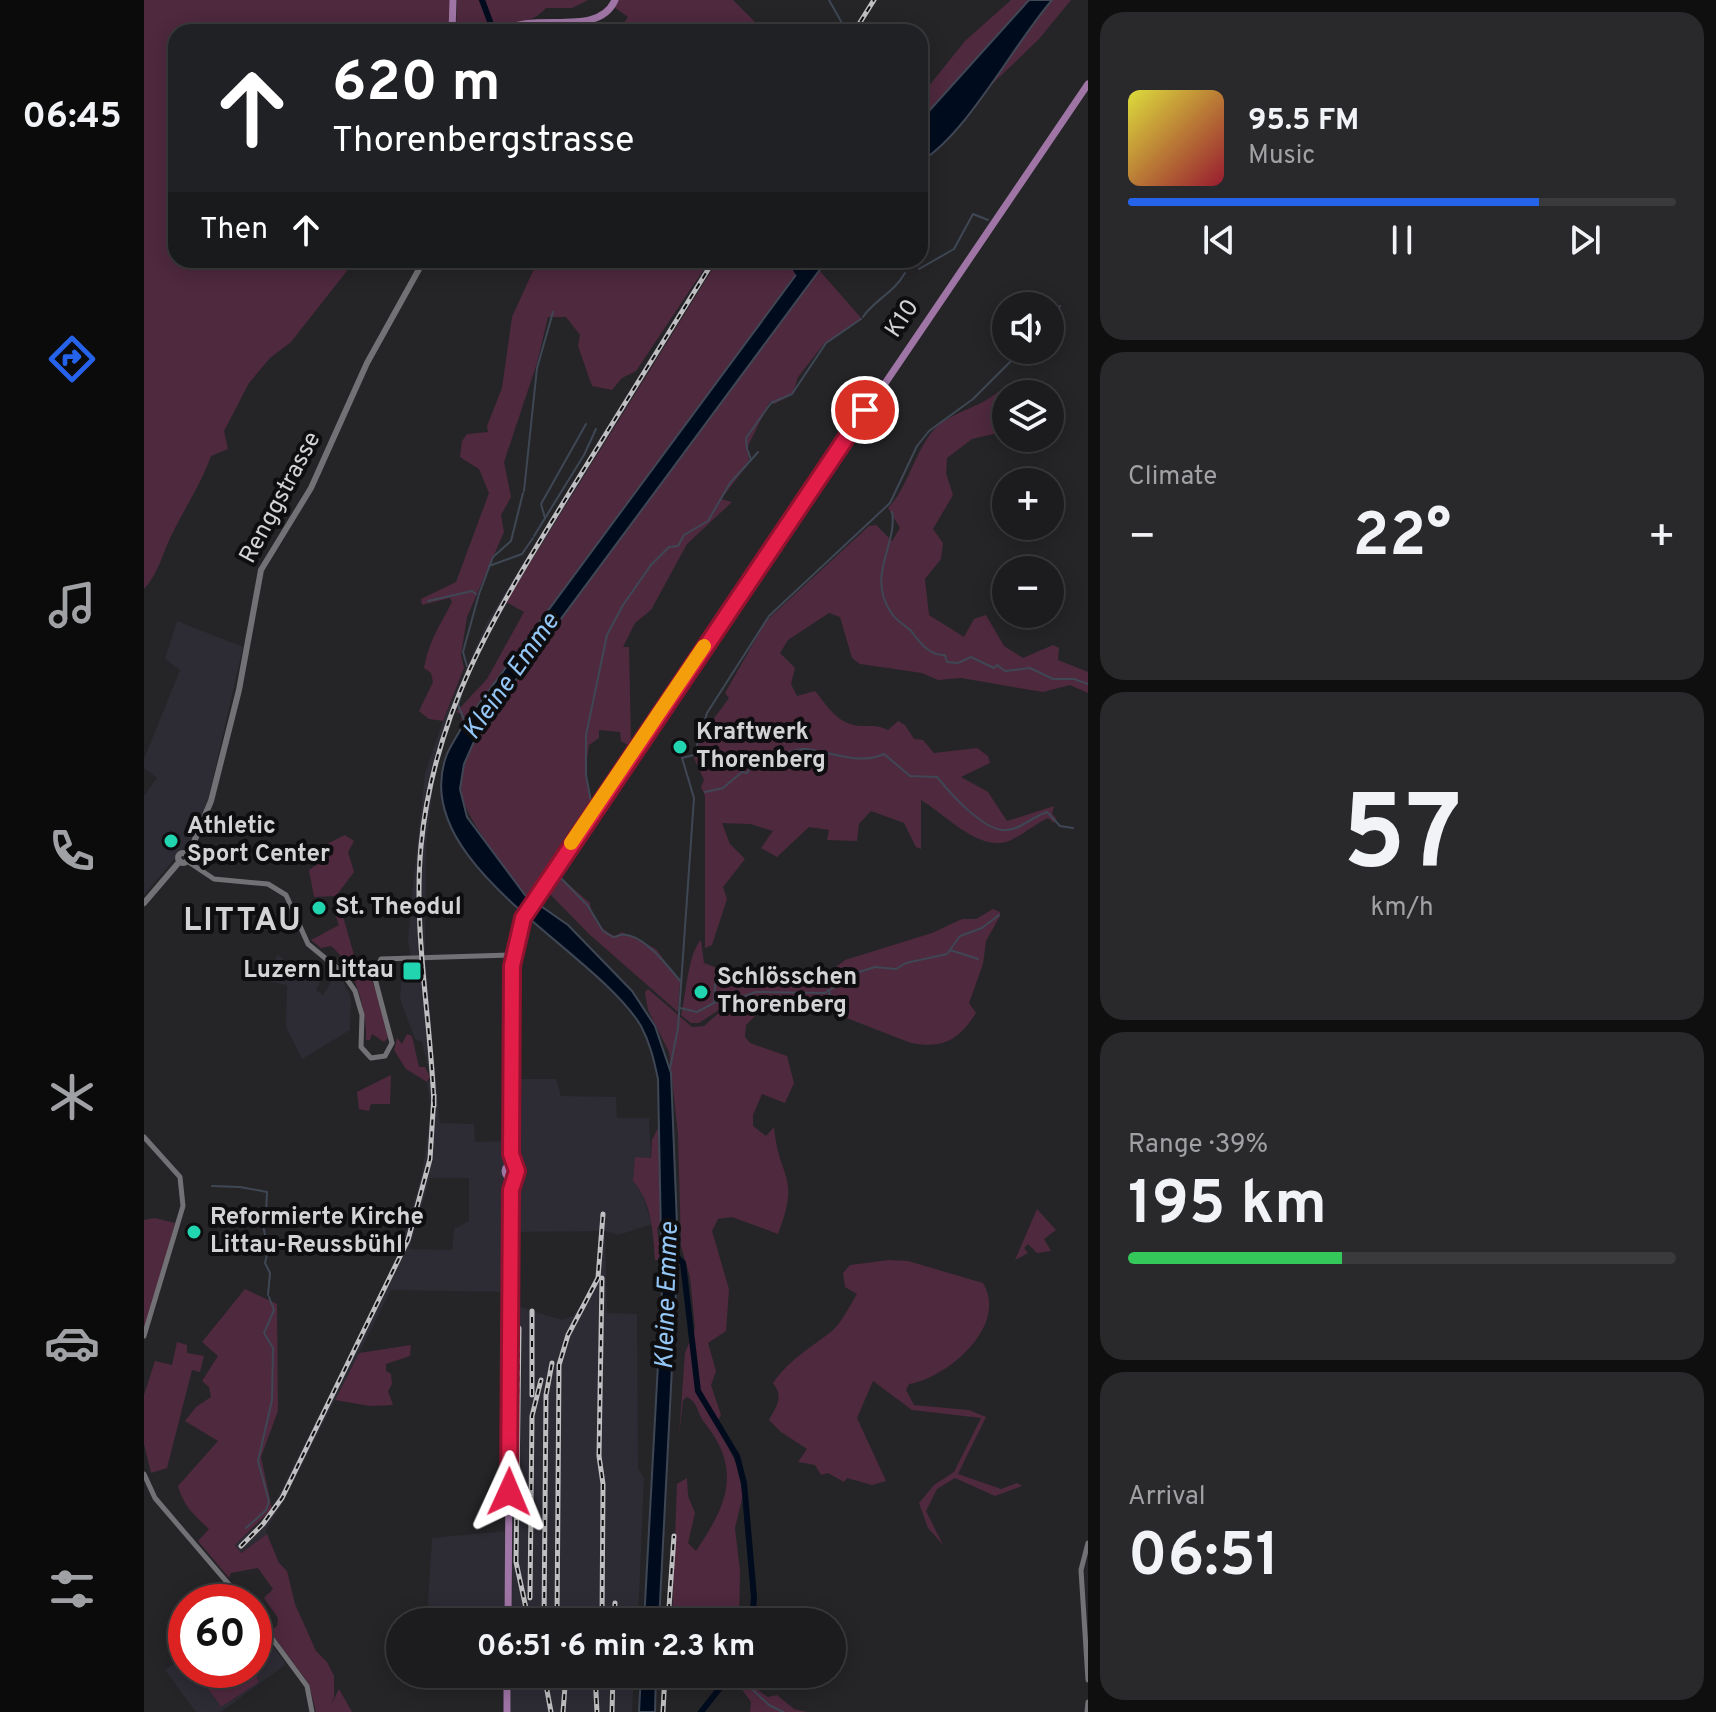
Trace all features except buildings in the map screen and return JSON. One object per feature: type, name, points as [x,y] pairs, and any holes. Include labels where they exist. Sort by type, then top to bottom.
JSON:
[{"type":"main road","points":[[452,24],[453,0]]},
{"type":"main road","points":[[530,24],[595,20],[608,12],[615,0]]},
{"type":"main road","name":"K10","points":[[508,1608],[513,955],[523,918],[671,695],[1088,84]]},
{"type":"main road","name":"Renggstrasse","points":[[144,903],[184,858],[209,807],[239,690],[261,570],[311,488],[367,363],[417,268]]},
{"type":"main road","points":[[507,1688],[507,1712]]},
{"type":"street","points":[[184,858],[214,879],[278,888],[292,903],[310,946],[339,969],[352,986],[362,1015],[361,1049],[373,1059],[386,1055],[392,1043],[374,975],[381,959],[513,955]]},
{"type":"street","points":[[144,1137],[180,1177],[181,1215],[144,1336]]},
{"type":"street","points":[[144,1474],[155,1498],[229,1584]]},
{"type":"street","points":[[1088,1543],[1081,1570],[1088,1680]]},
{"type":"street","points":[[272,1638],[307,1686],[312,1712]]},
{"type":"street","points":[[1087,1712],[1088,1702]]},
{"type":"shaded area","points":[[144,0],[453,0],[452,24],[168,24],[168,268],[349,268],[291,342],[270,358],[249,383],[224,431],[228,449],[211,456],[157,569],[144,589]]},
{"type":"shaded area","points":[[457,0],[588,0],[572,8],[546,8],[520,24],[456,24]]},
{"type":"shaded area","points":[[616,0],[733,0],[757,24],[623,24],[628,17],[614,7]]},
{"type":"shaded area","points":[[1011,0],[1029,0],[928,112],[928,87],[965,41]]},
{"type":"shaded area","points":[[1052,0],[1071,0],[1039,39],[982,94]]},
{"type":"shaded area","points":[[534,268],[705,268],[636,371],[622,378],[612,390],[592,386],[578,346],[580,335],[566,317],[548,317],[537,363],[504,462],[511,497],[501,515],[504,532],[467,617],[461,655],[464,668],[443,721],[429,719],[419,711],[433,682],[431,673],[424,668],[432,640],[452,602],[450,598],[422,605],[421,599],[456,582],[489,493],[479,469],[460,457],[462,441],[467,434],[488,432],[487,426],[502,388],[512,317]]},
{"type":"shaded area","points":[[705,268],[710,268],[471,664],[435,771],[426,846],[425,956],[440,1123],[474,1124],[475,1142],[508,1141],[514,1079],[556,1079],[561,1096],[616,1097],[617,1118],[649,1118],[651,1159],[643,1159],[641,1190],[652,1224],[618,1235],[605,1231],[511,1232],[510,1292],[391,1290],[282,1504],[266,1529],[267,1534],[240,1553],[235,1544],[264,1520],[278,1497],[398,1259],[422,1174],[431,1113],[427,1082],[430,1076],[422,1042],[415,1039],[400,999],[403,960],[411,959],[408,941],[425,773],[443,721],[487,622]],"holes":[[[430,1178],[469,1178],[469,1221],[454,1229],[452,1250],[409,1249]]]},
{"type":"shaded area","points":[[713,268],[792,268],[797,274],[462,727],[461,714],[456,712],[487,679],[524,612],[506,602]]},
{"type":"shaded area","points":[[819,270],[862,319],[823,345],[798,377],[793,394],[774,404],[770,401],[748,446],[749,463],[721,499],[732,502],[687,544],[651,610],[635,623],[623,647],[629,647],[631,742],[628,745],[621,741],[620,732],[599,730],[599,738],[589,745],[585,772],[593,804],[529,898],[512,879],[476,826],[463,799],[461,787],[465,762],[480,728]]},
{"type":"shaded area","points":[[991,397],[992,434],[972,439],[947,458],[946,473],[953,495],[933,529],[943,543],[941,559],[925,579],[929,615],[964,637],[974,619],[986,615],[1004,646],[1023,658],[1053,645],[1059,648],[1058,660],[1088,672],[1088,693],[1070,685],[1043,692],[961,678],[938,680],[922,673],[860,664],[852,658],[840,617],[829,613],[788,640],[780,653],[795,668],[791,684],[797,696],[815,691],[835,714],[854,725],[888,730],[898,721],[905,725],[914,739],[923,740],[934,753],[977,748],[988,756],[990,763],[961,777],[988,792],[1007,821],[1054,806],[1054,823],[1048,818],[1009,841],[986,841],[963,830],[921,800],[921,849],[916,847],[904,823],[871,811],[859,824],[857,841],[827,840],[829,830],[809,827],[777,857],[761,848],[773,831],[750,824],[722,823],[730,844],[745,859],[723,887],[727,899],[712,945],[705,948],[705,796],[701,787],[704,780],[694,758],[707,718],[712,721],[729,698],[725,693],[766,621],[869,526],[876,525],[892,541],[900,528],[888,508],[932,432],[946,420]]},
{"type":"shaded area","points":[[177,621],[243,647],[206,809],[191,839],[144,895],[144,796],[157,778],[144,768],[144,759],[180,670],[165,659]]},
{"type":"shaded area","points":[[345,835],[354,841],[348,852],[354,872],[336,896],[314,897],[309,870],[322,861],[317,849]]},
{"type":"shaded area","points":[[555,873],[590,903],[595,918],[606,931],[615,936],[622,932],[656,949],[680,982],[678,1012],[589,934],[545,889]]},
{"type":"shaded area","points":[[993,909],[1000,912],[1000,916],[986,941],[983,964],[969,1003],[976,1013],[956,1036],[941,1043],[911,1043],[813,1005],[772,1007],[758,1001],[725,1006],[699,1023],[691,1023],[681,1015],[690,964],[701,940],[704,963],[722,970],[727,967],[731,980],[824,976],[845,960],[932,933],[962,919],[976,919]]},
{"type":"shaded area","points":[[342,913],[354,955],[366,968],[376,991],[388,1038],[384,1042],[372,1034],[370,1040],[366,1040],[358,990],[347,965],[331,946],[321,948],[311,940],[339,925],[335,914]]},
{"type":"shaded area","points":[[277,954],[293,968],[307,965],[308,972],[321,980],[316,990],[323,995],[335,976],[343,981],[351,998],[350,1030],[302,1059],[286,1027],[287,985],[271,982]]},
{"type":"shaded area","points":[[648,989],[692,1027],[704,1026],[722,1010],[758,1005],[760,1011],[746,1025],[745,1037],[750,1043],[787,1056],[794,1083],[785,1103],[762,1094],[753,1115],[753,1126],[766,1136],[774,1127],[786,1178],[788,1200],[778,1234],[732,1217],[718,1219],[712,1231],[729,1289],[726,1331],[708,1343],[716,1371],[711,1385],[721,1415],[716,1423],[737,1465],[743,1495],[735,1528],[740,1571],[739,1608],[673,1608],[677,1484],[687,1478],[688,1496],[695,1513],[688,1543],[696,1551],[722,1503],[727,1472],[716,1439],[687,1397],[683,1400],[679,1436],[685,1353],[695,1328],[690,1277],[681,1246],[678,1134],[669,1052],[648,1010],[645,992]]},
{"type":"shaded area","points":[[407,1034],[412,1036],[419,1067],[425,1067],[430,1077],[427,1082],[406,1069],[394,1050],[397,1038],[402,1044]]},
{"type":"shaded area","points":[[391,1075],[390,1104],[371,1104],[369,1111],[359,1109],[357,1092]]},
{"type":"shaded area","points":[[658,1128],[662,1221],[657,1228],[661,1260],[655,1260],[648,1208],[633,1181],[635,1157],[651,1158],[652,1140]]},
{"type":"shaded area","points":[[1037,1209],[1056,1230],[1044,1239],[1051,1251],[1037,1253],[1028,1244],[1024,1248],[1028,1253],[1015,1260]]},
{"type":"shaded area","points":[[155,1218],[175,1223],[144,1336],[144,1220]]},
{"type":"shaded area","points":[[600,1234],[605,1234],[607,1313],[637,1314],[638,1468],[644,1478],[639,1608],[512,1608],[514,1305],[562,1320],[573,1316],[592,1289],[599,1265]]},
{"type":"shaded area","points":[[908,1261],[983,1283],[989,1299],[988,1316],[970,1347],[940,1372],[909,1384],[906,1390],[914,1405],[969,1410],[986,1417],[958,1474],[1001,1489],[1017,1483],[1022,1486],[995,1496],[955,1478],[937,1489],[926,1511],[943,1545],[928,1528],[919,1503],[934,1485],[954,1472],[981,1418],[912,1410],[873,1381],[857,1418],[886,1481],[872,1485],[847,1478],[844,1482],[828,1473],[821,1475],[815,1465],[798,1462],[807,1449],[769,1420],[779,1397],[773,1383],[794,1360],[835,1328],[857,1294],[845,1287],[843,1273],[850,1265]]},
{"type":"shaded area","points":[[245,1289],[277,1304],[278,1411],[261,1457],[272,1509],[235,1545],[241,1553],[267,1534],[279,1563],[287,1571],[295,1604],[316,1651],[327,1662],[334,1676],[334,1697],[330,1707],[339,1689],[352,1712],[316,1712],[309,1684],[272,1634],[278,1618],[272,1609],[272,1584],[258,1568],[231,1573],[229,1578],[198,1541],[209,1529],[186,1505],[178,1486],[218,1441],[185,1421],[196,1407],[211,1397],[209,1387],[202,1381],[218,1356],[202,1342]]},
{"type":"shaded area","points":[[177,1342],[187,1345],[187,1353],[204,1356],[200,1372],[192,1370],[167,1468],[151,1473],[144,1444],[144,1395],[155,1361],[172,1365]]},
{"type":"shaded area","points":[[411,1345],[410,1356],[386,1364],[386,1371],[391,1374],[392,1384],[388,1391],[393,1405],[370,1406],[335,1400],[359,1353]]},
{"type":"shaded area","points":[[506,1531],[504,1608],[428,1608],[432,1538]]},
{"type":"shaded area","points":[[272,1645],[286,1664],[272,1674]]},
{"type":"shaded area","points":[[178,1688],[254,1688],[221,1712],[196,1712]]},
{"type":"shaded area","points":[[207,1688],[250,1688],[213,1712],[221,1706]]},
{"type":"shaded area","points":[[511,1688],[633,1688],[632,1712],[511,1712]]},
{"type":"shaded area","points":[[741,1688],[755,1688],[768,1697],[777,1695],[794,1709],[807,1712],[750,1712],[751,1702]]},
{"type":"water","points":[[1029,0],[1052,0],[973,110],[928,156],[928,112]]},
{"type":"water","name":"Kleine Emme","points":[[801,268],[821,268],[480,728],[464,764],[460,789],[467,817],[525,895],[568,925],[632,991],[655,1026],[671,1073],[678,1250],[660,1608],[645,1608],[662,1290],[658,1079],[655,1065],[641,1026],[618,997],[511,902],[478,868],[453,832],[441,794],[447,754],[462,727]]},
{"type":"water","points":[[640,1688],[656,1688],[655,1712],[639,1712]]},
{"type":"waterway","points":[[482,0],[491,24]]},
{"type":"waterway","points":[[829,0],[842,24]]},
{"type":"waterway","points":[[928,264],[954,249],[973,214],[988,220]]},
{"type":"waterway","points":[[795,268],[801,277]]},
{"type":"waterway","points":[[863,317],[905,273]]},
{"type":"waterway","points":[[524,491],[537,368],[553,312]]},
{"type":"waterway","points":[[747,449],[746,438],[771,403],[792,394],[826,343],[861,319]]},
{"type":"waterway","points":[[670,1068],[678,1028],[694,798],[682,758],[694,755],[707,713],[769,616],[890,503],[917,446],[929,431],[973,399],[1008,364]]},
{"type":"waterway","points":[[545,518],[541,504],[586,424]]},
{"type":"waterway","points":[[534,536],[584,455],[596,429]]},
{"type":"waterway","points":[[550,868],[591,802],[586,775],[586,735],[607,635],[623,605],[651,565],[669,547],[678,546],[684,535],[708,521],[730,483],[751,460],[748,451]]},
{"type":"waterway","points":[[751,460],[758,452]]},
{"type":"waterway","points":[[467,666],[463,652],[479,594],[493,557],[511,541],[523,493]]},
{"type":"waterway","points":[[892,512],[891,537],[882,574],[884,600],[894,616],[925,648],[945,655],[947,662],[958,663],[971,657],[994,668],[997,665],[1005,671],[1030,668],[1053,679],[1074,679],[1088,684]]},
{"type":"waterway","points":[[489,566],[522,554],[533,538]]},
{"type":"waterway","points":[[428,601],[472,591],[476,594]]},
{"type":"waterway","name":"Kleine Emme","points":[[465,722],[458,705],[469,668]]},
{"type":"waterway","points":[[705,792],[723,788],[742,772],[747,773],[752,765],[799,749],[864,759],[884,754],[910,776],[937,777],[969,811],[998,829],[1018,827],[1047,812],[1060,826],[1073,828]]},
{"type":"waterway","points":[[556,873],[588,906],[603,931],[613,937]]},
{"type":"waterway","points":[[680,1008],[697,1012],[727,996],[739,998],[756,992],[825,993],[859,972],[875,967],[896,969],[906,963],[947,954],[960,936],[982,928],[999,915]]},
{"type":"waterway","points":[[615,937],[624,935],[642,942],[681,982]]},
{"type":"waterway","points":[[950,950],[978,959]]},
{"type":"waterway","points":[[714,1001],[715,985],[726,970]]},
{"type":"waterway","points":[[828,990],[833,1002],[847,1014]]},
{"type":"waterway","points":[[212,1186],[267,1192],[266,1214],[262,1220],[268,1250],[265,1263],[270,1273],[268,1295]]},
{"type":"waterway","name":"Kleine Emme","points":[[671,1251],[683,1263],[698,1391],[737,1456],[744,1483],[753,1608]]},
{"type":"waterway","points":[[246,1528],[266,1510],[269,1501],[258,1461],[272,1400],[273,1348],[264,1333],[274,1310],[269,1297]]},
{"type":"waterway","points":[[701,1712],[720,1688]]},
{"type":"waterway","points":[[751,1688],[769,1705],[783,1712]]},
{"type":"railway","points":[[859,24],[874,0]]},
{"type":"railway","points":[[434,1106],[419,879],[428,795],[440,747],[475,658],[521,572],[709,268]]},
{"type":"railway","points":[[241,1546],[263,1524],[282,1498],[408,1240],[430,1159],[434,1095]]},
{"type":"railway","points":[[557,1608],[559,1365],[568,1335],[598,1278],[603,1214]]},
{"type":"railway","points":[[602,1278],[599,1456],[603,1484],[602,1608]]},
{"type":"railway","points":[[532,1311],[532,1395]]},
{"type":"railway","points":[[519,1328],[516,1562],[526,1608]]},
{"type":"railway","points":[[544,1608],[546,1395],[552,1363]]},
{"type":"railway","points":[[530,1598],[532,1416],[541,1380]]},
{"type":"railway","points":[[669,1608],[674,1536]]},
{"type":"railway","points":[[615,1603],[615,1608]]},
{"type":"railway","points":[[547,1688],[551,1712]]},
{"type":"railway","points":[[563,1712],[565,1688]]},
{"type":"railway","points":[[596,1688],[597,1712]]},
{"type":"railway","points":[[612,1712],[613,1688]]},
{"type":"railway","points":[[663,1712],[664,1688]]},
{"type":"slow traffic","points":[[571,843],[704,646]]},
{"type":"place","name":"Kraftwerk Thorenberg","points":[[680,747]]},
{"type":"place","name":"Athletic Sport Center","points":[[171,841]]},
{"type":"place","name":"St. Theodul","points":[[319,908]]},
{"type":"place","name":"Luzern Littau","points":[[412,971]]},
{"type":"place","name":"Schlösschen Thorenberg","points":[[701,992]]},
{"type":"place","name":"Reformierte Kirche Littau-Reussbühl","points":[[194,1232]]},
{"type":"district","name":"LITTAU","points":[[243,922]]},
{"type":"route","points":[[509,1492],[511,1190],[517,1171],[511,1154],[512,975],[518,929],[535,896],[580,828],[865,410]]}]
